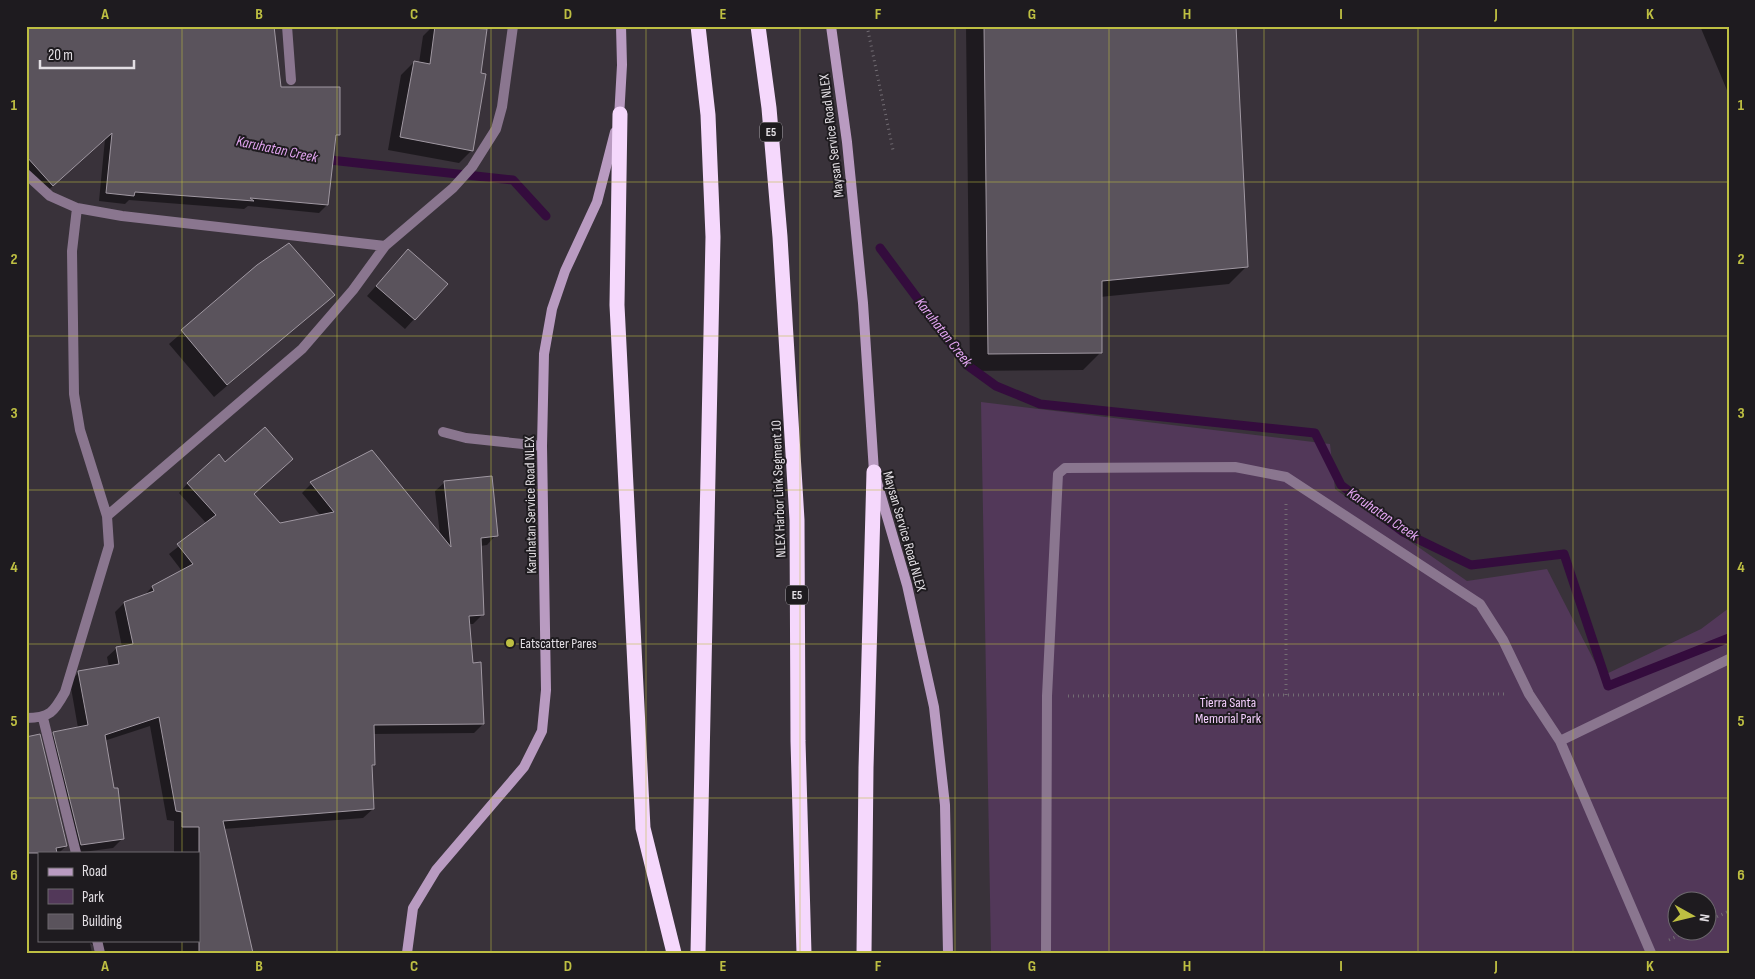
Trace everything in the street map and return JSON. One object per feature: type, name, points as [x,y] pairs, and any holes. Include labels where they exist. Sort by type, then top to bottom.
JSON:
[{"type":"highway","points":[[698,26],[708,115],[713,238],[698,953]]},
{"type":"highway","name":"NLEX Harbor Link Segment 10","points":[[758,26],[769,108],[780,237],[797,520],[798,741],[804,953]]},
{"type":"highway","points":[[620,114],[616,305],[642,828],[674,953]]},
{"type":"highway","points":[[864,953],[866,768],[874,472]]},
{"type":"street","points":[[287,26],[291,80]]},
{"type":"street","points":[[107,516],[302,349],[353,290],[385,246],[454,188],[472,167],[496,130],[502,108],[513,26]]},
{"type":"street","name":"Karuhatan Service Road NLEX","points":[[407,953],[413,908],[436,870],[524,767],[542,731],[546,690],[542,446],[544,354],[552,309],[565,271],[597,202],[620,114],[621,26]]},
{"type":"street","name":"Maysan Service Road NLEX","points":[[832,26],[847,142],[861,284],[874,472],[907,585],[934,707],[945,804],[948,953]]},
{"type":"street","points":[[26,174],[50,196],[77,208],[122,216],[385,246]]},
{"type":"street","points":[[26,718],[43,718],[55,709],[65,692],[109,546],[107,516],[80,430],[74,394],[72,251],[77,208]]},
{"type":"street","points":[[443,432],[466,438],[542,446]]},
{"type":"street","points":[[1046,953],[1047,696],[1058,474],[1065,468],[1234,467],[1286,477],[1480,604],[1503,640],[1529,694],[1560,741],[1651,953]]},
{"type":"street","points":[[1560,741],[1729,659]]},
{"type":"street","points":[[43,718],[76,852]]},
{"type":"path","points":[[867,26],[893,150]]},
{"type":"path","points":[[1286,477],[1286,695]]},
{"type":"path","points":[[1047,696],[1529,694]]},
{"type":"green space","name":"Tierra Santa Memorial Park","points":[[981,402],[1330,444],[1335,489],[1467,581],[1547,569],[1602,676],[1701,629],[1729,608],[1729,953],[991,953]]},
{"type":"building","points":[[26,26],[274,26],[281,87],[340,87],[340,135],[336,135],[328,205],[250,198],[254,201],[135,192],[134,196],[106,193],[112,133],[53,186],[26,156]]},
{"type":"building","points":[[435,26],[487,29],[481,73],[486,74],[473,151],[400,137],[414,61],[430,64]]},
{"type":"building","points":[[984,26],[1236,26],[1248,267],[1102,281],[1102,353],[988,354]]},
{"type":"building","points":[[289,243],[335,295],[227,385],[181,330],[257,265]]},
{"type":"building","points":[[408,249],[448,284],[415,320],[376,286]]},
{"type":"building","points":[[265,427],[293,459],[254,494],[280,523],[334,512],[310,482],[372,450],[451,547],[444,481],[492,476],[498,536],[481,538],[484,615],[469,616],[473,663],[481,662],[484,724],[374,725],[375,765],[372,765],[374,809],[223,821],[253,953],[199,953],[199,827],[182,827],[182,812],[176,811],[159,717],[105,735],[114,788],[118,788],[124,839],[81,845],[53,732],[88,725],[78,671],[119,664],[116,647],[133,644],[124,602],[154,591],[152,586],[193,564],[177,544],[216,515],[187,483],[219,454],[225,462]]},
{"type":"building","points":[[40,734],[67,846],[56,848],[57,852],[26,853],[26,737]]},
{"type":"waterway","name":"Karuhatan Creek","points":[[321,159],[513,180],[546,216]]},
{"type":"waterway","name":"Karuhatan Creek","points":[[880,248],[967,365],[996,386],[1040,404],[1315,433],[1341,485],[1403,532],[1471,565],[1564,554],[1608,686],[1729,638]]},
{"type":"place","name":"Eatscatter Pares","points":[[510,643]]}]
